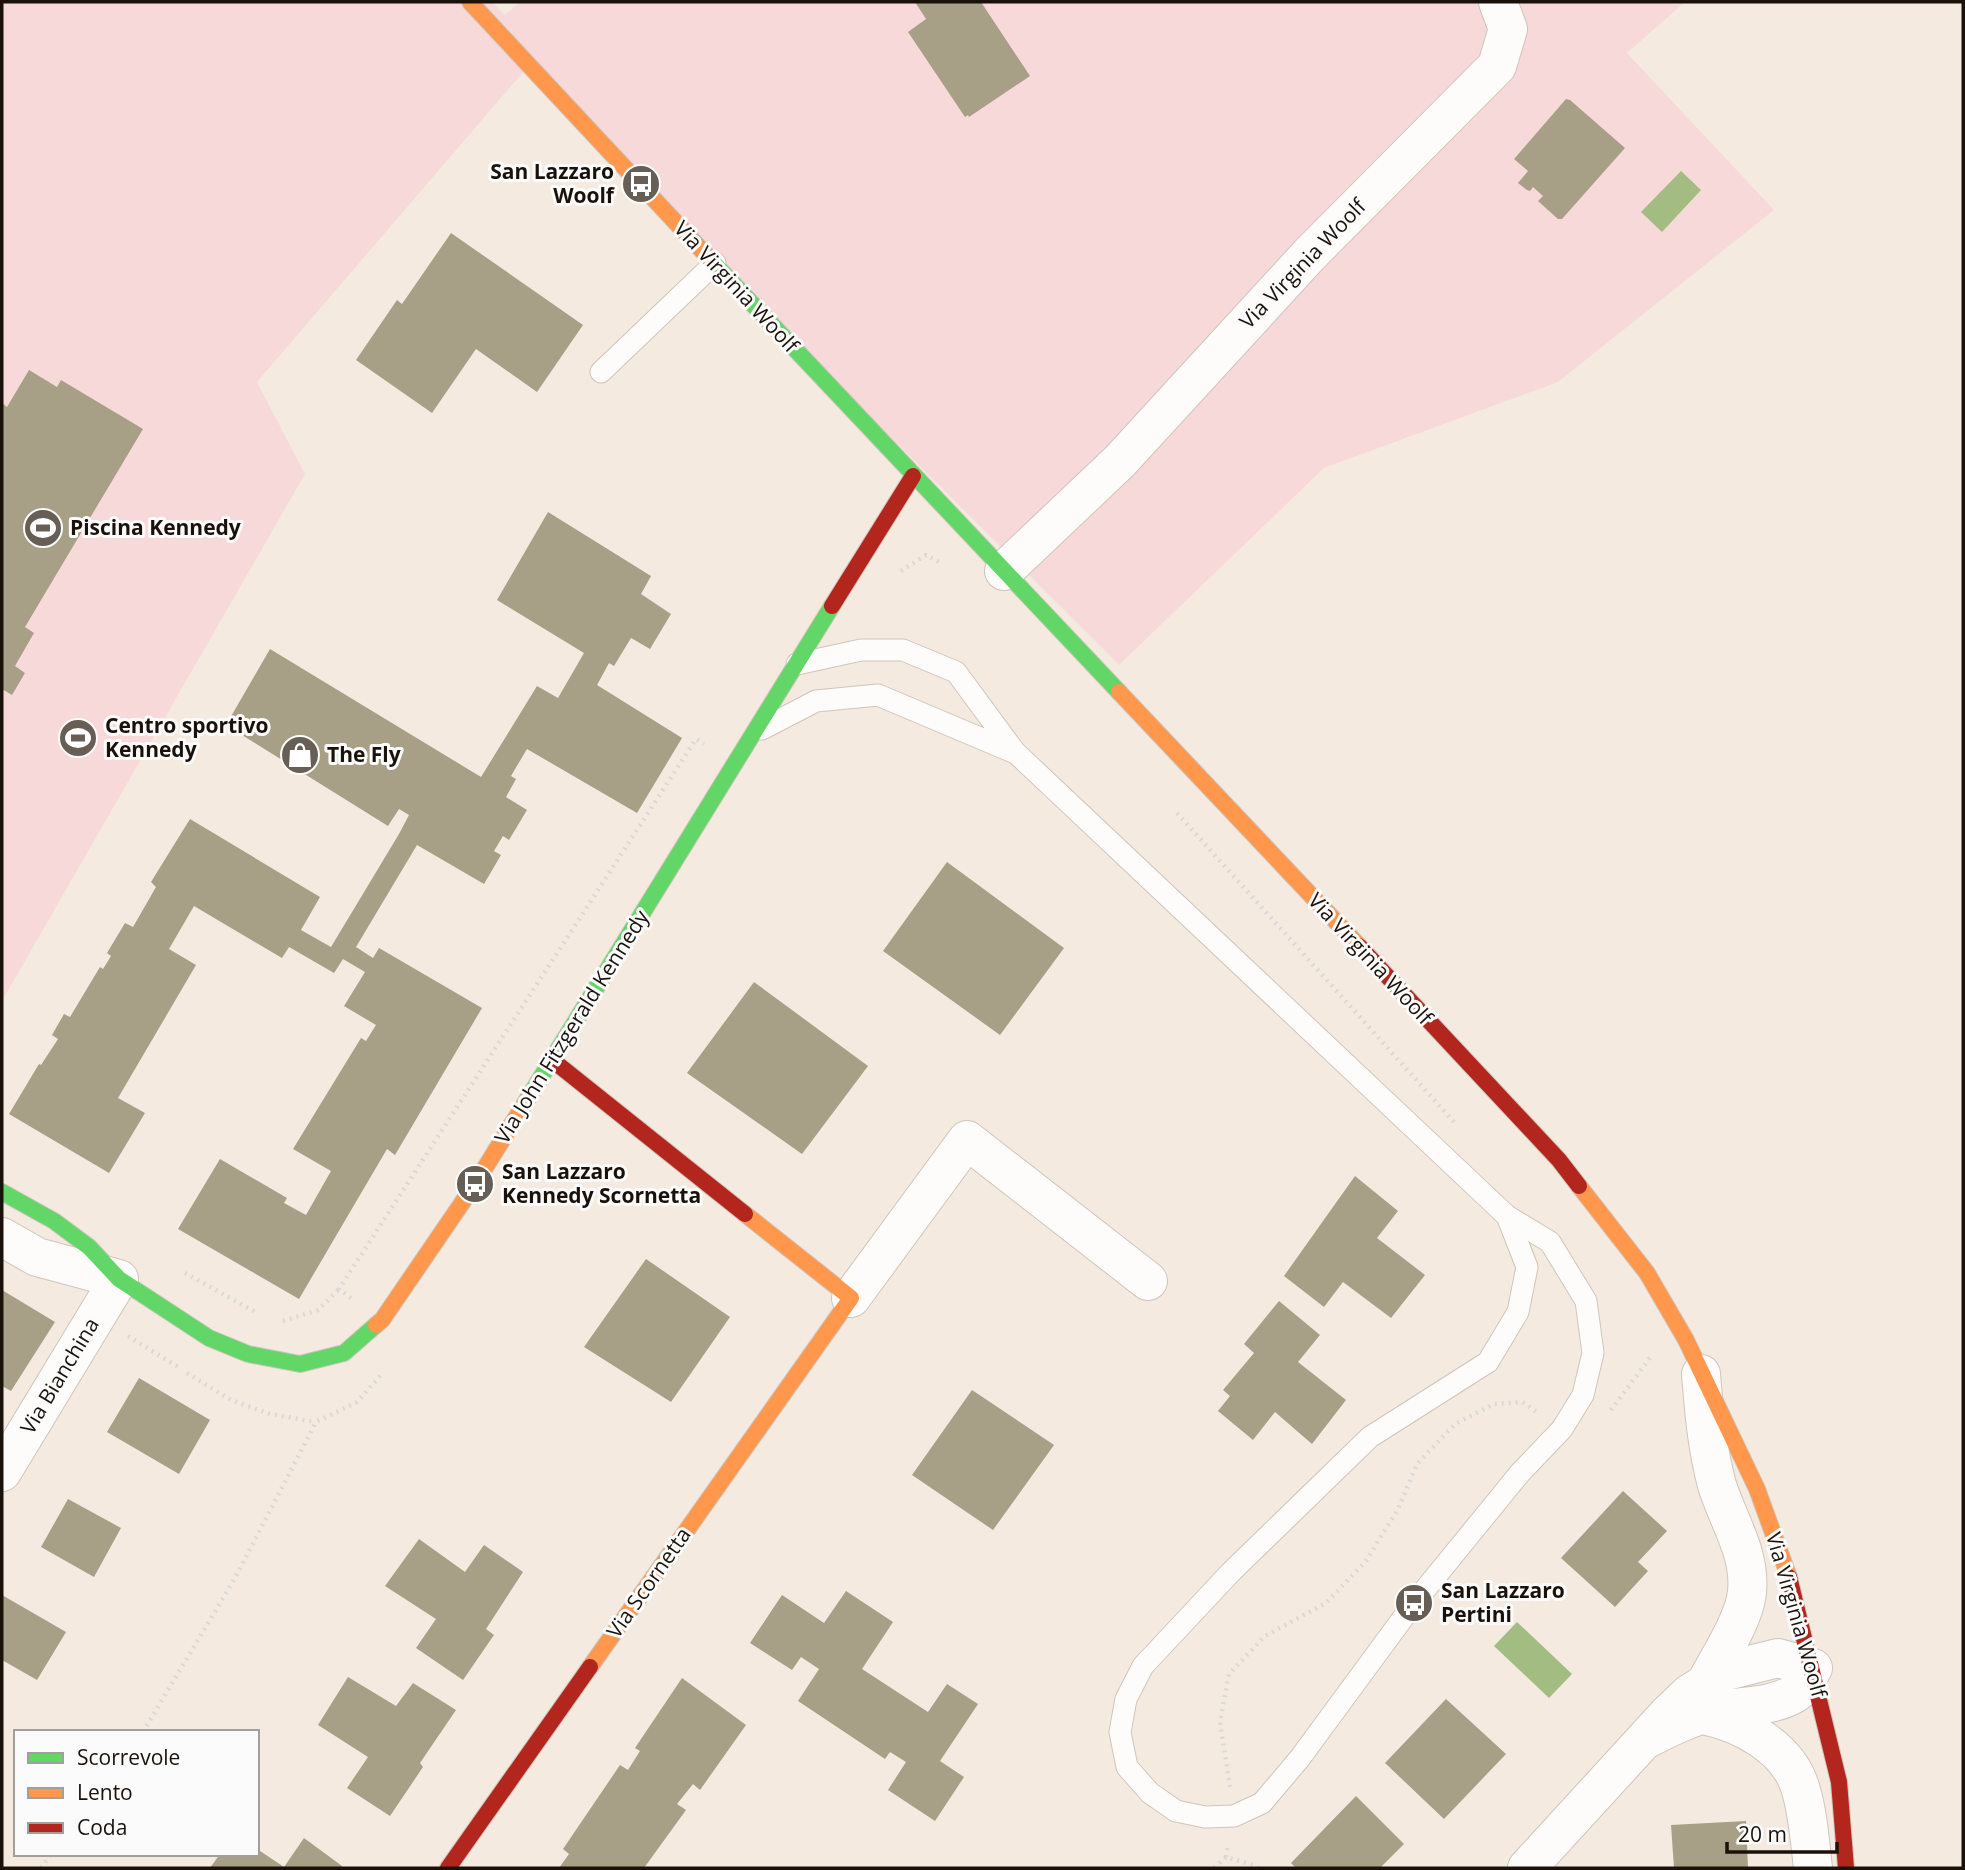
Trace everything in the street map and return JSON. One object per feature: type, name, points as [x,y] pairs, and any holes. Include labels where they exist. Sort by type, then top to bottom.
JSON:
[{"type":"street","name":"Via Virginia Woolf","points":[[470,2],[1559,1160],[1647,1273],[1694,1357],[1757,1489],[1789,1577],[1839,1782],[1846,1868]]},
{"type":"street","name":"Via Virginia Woolf","points":[[1004,570],[1120,461],[1309,255],[1497,66],[1508,29],[1498,2]]},
{"type":"street","name":"Via John Fitzgerald Kennedy","points":[[2,1192],[54,1221],[82,1242],[119,1279],[209,1338],[248,1354],[300,1364],[344,1353],[382,1320],[412,1280],[475,1184],[914,476]]},
{"type":"street","points":[[551,1059],[851,1298]]},
{"type":"street","name":"Via Scornetta","points":[[448,1868],[851,1298],[967,1140],[1148,1280]]},
{"type":"street","name":"Via John Fitzgerald Kennedy","points":[[2,1237],[37,1257],[119,1279]]},
{"type":"street","name":"Via Bianchina","points":[[2,1472],[119,1279]]},
{"type":"street","name":"Via Virginia Woolf","points":[[1694,1357],[1706,1434],[1718,1487],[1744,1552],[1747,1593],[1732,1635],[1703,1699]]},
{"type":"street","points":[[1527,1868],[1668,1714],[1703,1699],[1726,1671],[1770,1659],[1791,1660],[1813,1668]]},
{"type":"street","points":[[1703,1699],[1765,1742],[1792,1771],[1800,1787],[1813,1868]]},
{"type":"lane","points":[[601,372],[715,263]]},
{"type":"lane","points":[[797,664],[861,650],[903,650],[956,672],[1015,752],[1507,1216],[1550,1242],[1586,1301],[1593,1353],[1583,1395],[1562,1429],[1520,1473],[1414,1603],[1300,1758],[1262,1803],[1234,1816],[1205,1817],[1177,1811],[1150,1793],[1127,1767],[1120,1732],[1126,1699],[1143,1666],[1231,1572],[1370,1437],[1488,1362],[1518,1312],[1527,1267],[1507,1216]]},
{"type":"lane","points":[[753,734],[816,701],[878,695],[1015,752]]},
{"type":"path","points":[[1168,803],[1463,1132]]},
{"type":"path","points":[[181,1271],[263,1317]]},
{"type":"path","points":[[275,1323],[318,1310],[339,1289]]},
{"type":"path","points":[[1609,1412],[1657,1348],[1694,1357]]},
{"type":"path","points":[[1214,1868],[1226,1857],[1234,1816],[1220,1722],[1229,1674],[1265,1636],[1326,1603],[1366,1561],[1398,1509],[1418,1464],[1455,1424],[1494,1404],[1522,1402],[1562,1429]]},
{"type":"path","points":[[144,1730],[235,1578],[316,1422]]},
{"type":"path","points":[[1226,1857],[1258,1868]]},
{"type":"shaded area","points":[[2,2],[492,2],[505,15],[520,2],[1685,2],[1627,53],[1774,210],[1558,382],[1324,468],[1119,665],[524,71],[257,382],[305,474],[2,1001]]},
{"type":"shaded area","points":[[1681,171],[1701,190],[1662,232],[1641,212]]},
{"type":"shaded area","points":[[1517,1622],[1572,1674],[1549,1698],[1494,1646]]},
{"type":"building","points":[[915,2],[981,2],[1030,76],[969,117],[965,117],[908,32],[926,19]]},
{"type":"building","points":[[1566,99],[1625,148],[1562,219],[1558,219],[1538,201],[1543,196],[1533,187],[1530,191],[1518,183],[1528,171],[1514,159]]},
{"type":"building","points":[[451,233],[583,325],[537,392],[476,349],[432,413],[356,360],[397,300],[402,304]]},
{"type":"building","name":"Piscina Kennedy","points":[[29,370],[57,387],[61,380],[143,429],[25,627],[34,633],[15,666],[25,673],[12,695],[2,689],[2,403],[7,407]]},
{"type":"building","points":[[548,512],[651,576],[641,594],[671,614],[650,649],[631,638],[614,666],[609,663],[597,685],[682,738],[637,813],[527,749],[511,776],[516,779],[506,797],[527,810],[509,840],[503,836],[494,851],[501,855],[484,884],[417,845],[356,947],[373,958],[379,948],[482,1008],[395,1155],[387,1149],[299,1299],[178,1229],[220,1159],[287,1198],[284,1203],[306,1215],[331,1171],[293,1149],[361,1038],[366,1041],[376,1025],[344,1006],[365,972],[343,959],[334,973],[289,947],[282,958],[194,906],[169,949],[196,965],[118,1098],[145,1113],[109,1173],[9,1114],[39,1064],[41,1065],[58,1039],[52,1035],[64,1014],[70,1017],[100,967],[103,969],[111,956],[107,953],[125,923],[133,927],[156,887],[151,882],[190,819],[320,897],[301,930],[331,947],[399,834],[409,815],[399,809],[388,826],[226,725],[270,649],[481,777],[537,686],[558,698],[584,653],[497,600]]},
{"type":"building","points":[[947,862],[1064,948],[1000,1035],[883,951]]},
{"type":"building","points":[[754,982],[868,1066],[802,1154],[687,1073]]},
{"type":"building","points":[[1355,1176],[1398,1211],[1377,1238],[1425,1275],[1391,1318],[1343,1282],[1324,1307],[1284,1276]]},
{"type":"building","points":[[646,1259],[730,1317],[671,1402],[584,1347]]},
{"type":"building","points":[[2,1290],[55,1322],[11,1391],[2,1386]]},
{"type":"building","points":[[1279,1301],[1320,1335],[1298,1362],[1346,1400],[1312,1444],[1275,1412],[1253,1440],[1218,1411],[1230,1396],[1223,1390],[1254,1353],[1244,1344]]},
{"type":"building","points":[[139,1378],[210,1420],[179,1474],[107,1432]]},
{"type":"building","points":[[972,1390],[1054,1445],[993,1530],[912,1475]]},
{"type":"building","points":[[1623,1491],[1667,1531],[1638,1562],[1648,1571],[1615,1607],[1561,1558]]},
{"type":"building","points":[[68,1499],[121,1528],[94,1577],[41,1547]]},
{"type":"building","points":[[419,1539],[465,1572],[484,1545],[523,1572],[486,1629],[494,1635],[463,1680],[416,1648],[436,1619],[385,1586]]},
{"type":"building","points":[[846,1591],[893,1622],[862,1669],[928,1712],[947,1684],[978,1704],[940,1761],[964,1777],[935,1821],[888,1790],[906,1762],[890,1752],[885,1759],[798,1701],[819,1669],[801,1657],[792,1670],[750,1643],[782,1595],[824,1623]]},
{"type":"building","points":[[2,1595],[66,1632],[37,1680],[2,1660]]},
{"type":"building","points":[[348,1677],[396,1706],[413,1683],[456,1710],[420,1763],[423,1767],[390,1816],[347,1788],[368,1757],[318,1725]]},
{"type":"building","points":[[682,1678],[746,1725],[700,1790],[693,1784],[677,1804],[686,1810],[644,1868],[559,1868],[569,1854],[563,1849],[620,1765],[628,1770],[640,1751],[635,1748]]},
{"type":"building","points":[[1446,1699],[1506,1754],[1444,1819],[1385,1763]]},
{"type":"building","points":[[1356,1796],[1404,1844],[1380,1868],[1296,1868],[1291,1863]]},
{"type":"building","points":[[1746,1821],[1748,1868],[1674,1868],[1671,1825]]},
{"type":"building","points":[[304,1838],[342,1866],[341,1868],[210,1868],[219,1856],[259,1856],[259,1850],[284,1867]]},
{"type":"traffic: fast","points":[[708,257],[1119,692]]},
{"type":"traffic: fast","points":[[527,1100],[832,606]]},
{"type":"traffic: fast","points":[[2,1192],[54,1221],[89,1247],[119,1279],[209,1338],[248,1354],[300,1364],[344,1353],[376,1325]]},
{"type":"traffic: slow","points":[[470,2],[708,257]]},
{"type":"traffic: slow","points":[[1119,692],[1359,946]]},
{"type":"traffic: slow","points":[[376,1325],[475,1184],[527,1100]]},
{"type":"traffic: slow","points":[[1579,1186],[1647,1273],[1686,1340],[1757,1489],[1789,1577]]},
{"type":"traffic: slow","points":[[590,1667],[851,1298],[745,1214]]},
{"type":"traffic: jam","points":[[832,606],[913,476]]},
{"type":"traffic: jam","points":[[1359,946],[1559,1160],[1579,1186]]},
{"type":"traffic: jam","points":[[551,1059],[745,1214]]},
{"type":"traffic: jam","points":[[1789,1577],[1839,1782],[1846,1868]]},
{"type":"traffic: jam","points":[[448,1868],[590,1667]]},
{"type":"place","name":"San Lazzaro Woolf","points":[[641,184]]},
{"type":"place","name":"Piscina Kennedy","points":[[43,528]]},
{"type":"place","name":"Centro sportivo Kennedy","points":[[78,738]]},
{"type":"place","name":"The Fly","points":[[300,755]]},
{"type":"place","name":"San Lazzaro Kennedy Scornetta","points":[[475,1184]]},
{"type":"place","name":"San Lazzaro Pertini","points":[[1414,1603]]}]
